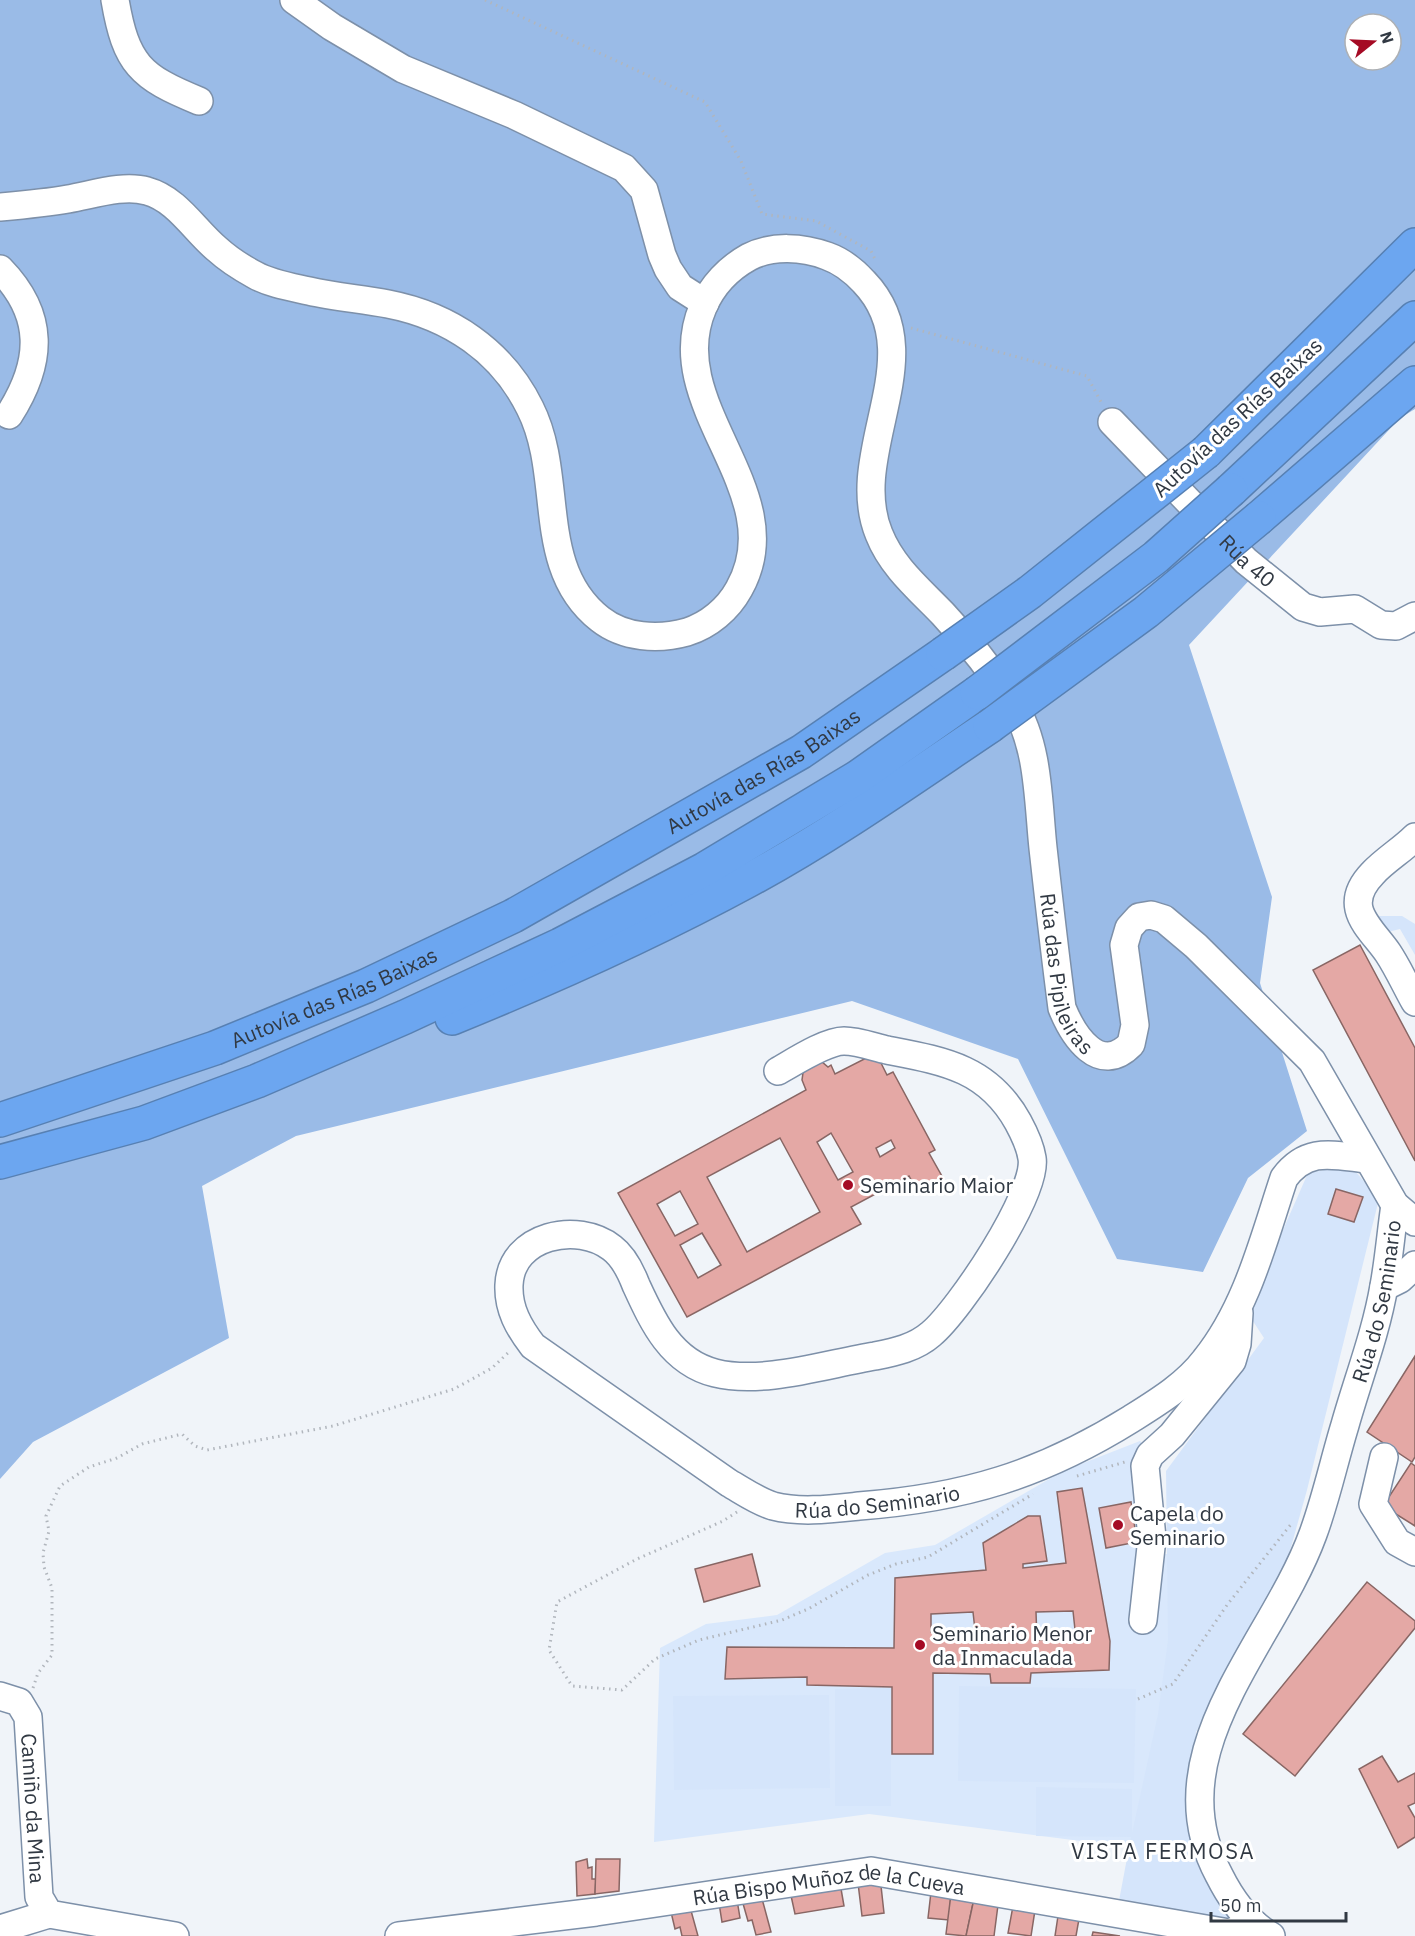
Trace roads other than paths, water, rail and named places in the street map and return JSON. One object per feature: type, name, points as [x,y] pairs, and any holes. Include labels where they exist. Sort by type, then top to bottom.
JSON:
[{"type":"highway","name":"Autovía das Rías Baixas","points":[[0,1120],[215,1048],[366,986],[513,916],[801,752],[1030,592],[1206,452],[1415,245]]},
{"type":"highway","points":[[144,1122],[257,1081],[405,1017],[560,945],[705,869],[858,777],[977,693],[1156,556],[1232,490],[1377,357],[1415,318]]},
{"type":"highway","points":[[0,1162],[144,1122],[259,1096],[554,977],[750,879],[869,806],[990,726],[1137,619],[1259,518],[1415,383]]},
{"type":"street","points":[[116,0],[124,40],[134,61],[156,82],[199,101]]},
{"type":"street","points":[[0,207],[143,190],[152,192],[170,204],[216,249],[258,277],[335,297],[391,305],[427,314],[456,327],[498,362],[520,390],[537,422],[550,469],[556,541],[567,580],[585,605],[601,620],[620,631],[645,636],[674,635],[705,624],[731,602],[743,582],[751,559],[753,532],[746,500],[706,408],[694,362],[697,322],[705,303],[680,287],[668,269],[644,190],[624,168],[514,115],[404,69],[332,27],[294,0]]},
{"type":"street","name":"Rúa das Pipileiras","points":[[705,303],[718,282],[736,265],[754,254],[780,249],[805,250],[828,256],[853,272],[871,291],[885,315],[891,342],[892,373],[869,486],[871,509],[878,531],[890,555],[911,582],[963,637],[994,675],[1015,707],[1027,735],[1035,773],[1062,1008],[1077,1040],[1090,1051],[1109,1055],[1118,1054],[1131,1044],[1135,1025],[1124,945],[1129,928],[1139,917],[1151,915],[1164,919],[1220,968],[1312,1061],[1366,1159]]},
{"type":"street","points":[[0,269],[25,298],[34,330],[30,364],[21,393],[9,416]]},
{"type":"street","name":"Rúa 40","points":[[1112,422],[1246,561],[1303,607],[1320,612],[1355,609],[1381,625],[1396,626],[1415,616]]},
{"type":"street","points":[[1415,837],[1371,874],[1364,885],[1359,910],[1368,930],[1388,952],[1415,1002]]},
{"type":"street","name":"Rúa do Seminario","points":[[778,1071],[842,1041],[911,1054],[970,1072],[991,1085],[1006,1101],[1026,1138],[1033,1160],[1031,1177],[1013,1217],[962,1300],[932,1334],[911,1347],[758,1377],[713,1373],[675,1352],[657,1331],[629,1269],[615,1249],[589,1236],[558,1234],[538,1241],[523,1254],[513,1268],[508,1284],[518,1326],[533,1346],[756,1499],[783,1508],[821,1510],[914,1501],[962,1493],[1002,1482],[1089,1443],[1176,1389],[1206,1359],[1240,1307],[1284,1178],[1294,1165],[1320,1154],[1366,1159],[1395,1205],[1384,1287],[1325,1495],[1299,1567],[1213,1730],[1203,1755],[1199,1778],[1200,1823],[1204,1844],[1222,1882],[1259,1932]]},
{"type":"street","points":[[1395,1205],[1415,1222]]},
{"type":"street","points":[[1384,1287],[1400,1280],[1415,1265]]},
{"type":"street","points":[[1143,1620],[1152,1538],[1144,1466],[1150,1455],[1172,1435],[1232,1361],[1237,1344],[1240,1307]]},
{"type":"street","points":[[1384,1457],[1372,1504],[1397,1542],[1415,1552]]},
{"type":"street","name":"Camiño da Mina","points":[[10,1699],[28,1717],[39,1897],[49,1914],[175,1936]]},
{"type":"street","name":"Rúa Bispo Muñoz de la Cueva","points":[[399,1936],[596,1912],[871,1871],[1229,1933],[1259,1932]]},
{"type":"street","points":[[0,1929],[49,1914]]},
{"type":"place","name":"Seminario Maior","points":[[848,1185]]},
{"type":"place","name":"Capela do Seminario","points":[[1118,1525]]},
{"type":"place","name":"Seminario Menor da Inmaculada","points":[[920,1645]]},
{"type":"district","name":"VISTA FERMOSA","points":[[1163,1850]]}]
